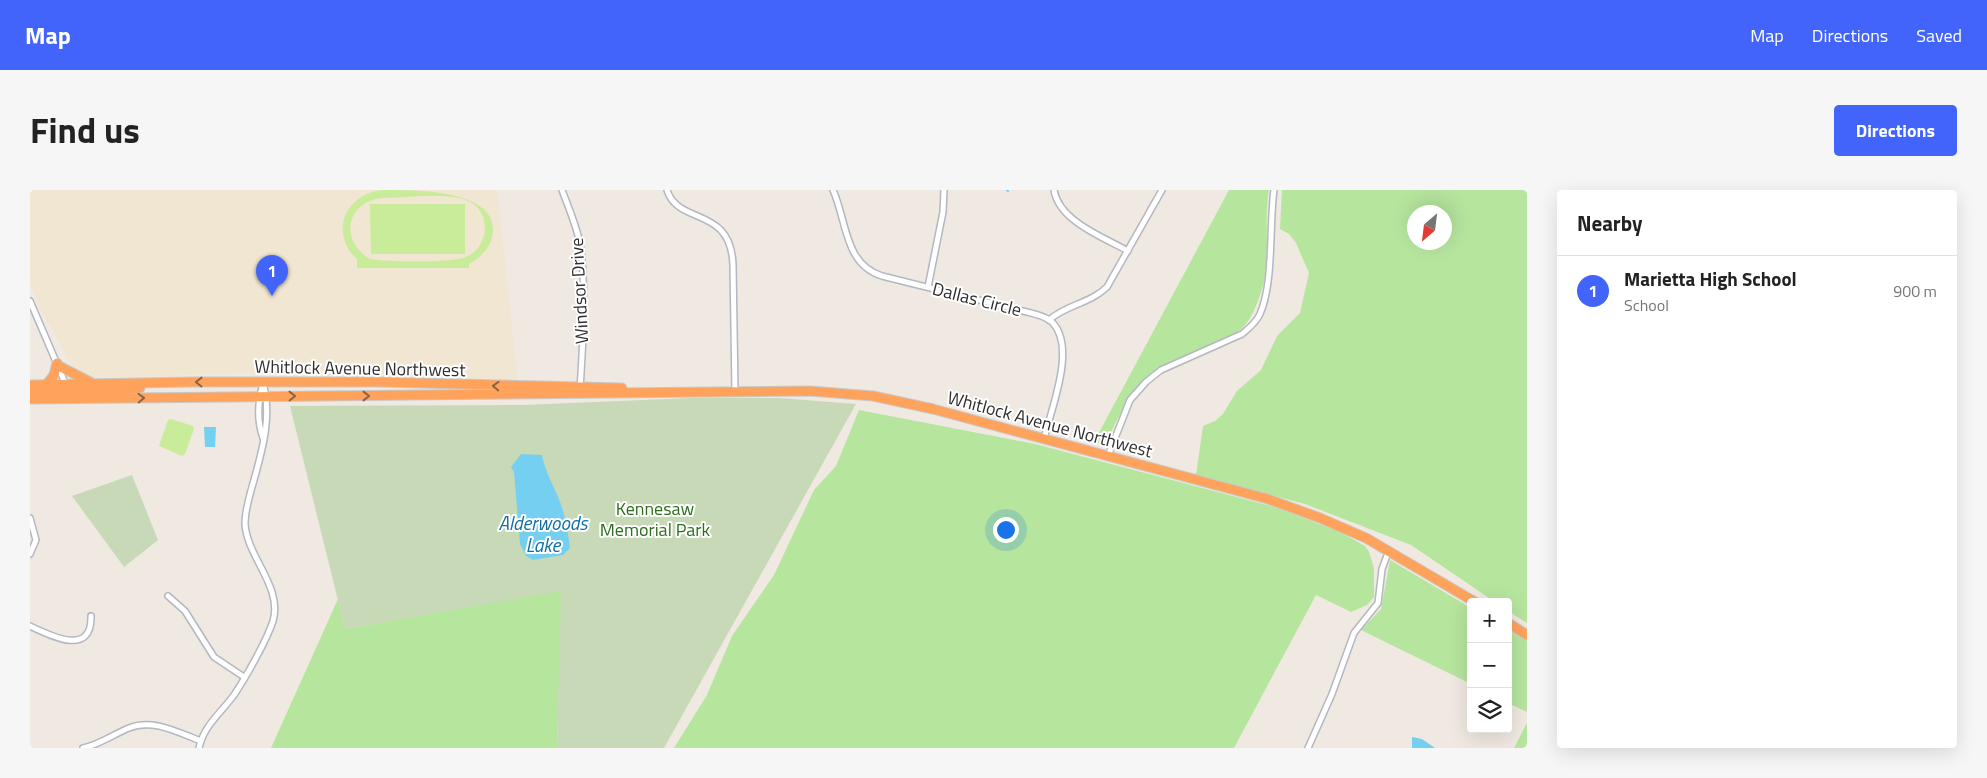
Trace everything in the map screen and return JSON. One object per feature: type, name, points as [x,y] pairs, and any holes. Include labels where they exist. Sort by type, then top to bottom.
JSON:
[{"type":"highway","points":[[46,384],[54,376],[58,365],[97,384]]},
{"type":"highway","name":"Whitlock Avenue Northwest","points":[[30,399],[97,384],[157,383],[379,382],[580,391]]},
{"type":"highway","points":[[30,392],[124,390],[157,383]]},
{"type":"highway","name":"Whitlock Avenue Northwest","points":[[30,384],[46,384],[66,392],[263,396],[580,391],[810,391],[872,396],[933,410],[1268,499],[1342,527],[1389,550],[1469,598]]},
{"type":"highway","points":[[1512,626],[1527,635]]},
{"type":"street","name":"Windsor Drive","points":[[562,190],[576,226],[581,250],[583,328],[580,391]]},
{"type":"street","points":[[667,190],[671,198],[681,208],[717,225],[730,245],[733,256],[735,391]]},
{"type":"street","name":"Dallas Circle","points":[[834,190],[852,251],[864,267],[882,276],[1031,313],[1049,320]]},
{"type":"street","points":[[928,287],[943,212],[944,190]]},
{"type":"street","points":[[1054,190],[1058,203],[1073,219],[1128,251]]},
{"type":"street","points":[[1044,439],[1064,353],[1061,336],[1049,320],[1104,290],[1113,278],[1162,190]]},
{"type":"street","points":[[1108,456],[1130,400],[1146,382],[1161,370],[1242,334],[1254,325],[1260,314],[1270,258],[1274,190]]},
{"type":"street","points":[[30,301],[58,365],[66,392]]},
{"type":"street","points":[[199,748],[210,722],[234,694],[244,677],[272,623],[275,609],[273,595],[250,547],[246,525],[247,503],[260,459],[263,438],[259,428],[263,383]]},
{"type":"street","points":[[30,518],[36,540],[30,554]]},
{"type":"street","points":[[1308,748],[1327,706],[1354,633],[1378,603],[1382,569],[1389,550]]},
{"type":"street","points":[[168,596],[185,610],[214,657],[244,677]]},
{"type":"street","points":[[30,626],[61,640],[77,640],[87,634],[91,624],[91,616]]},
{"type":"street","points":[[83,748],[129,728],[146,725],[164,727],[201,740]]},
{"type":"shaded area","points":[[30,190],[497,190],[518,382],[246,373],[90,378],[73,367],[41,310],[30,282]]},
{"type":"green space","points":[[384,190],[434,192],[468,200],[482,207],[490,217],[493,231],[491,241],[482,254],[469,264],[469,268],[357,268],[357,259],[348,249],[344,238],[343,226],[345,216],[351,206],[371,192]],"holes":[[[445,196],[463,199],[479,209],[485,226],[484,236],[474,252],[459,259],[419,261],[370,259],[360,251],[354,242],[351,233],[351,223],[354,214],[361,207],[370,201],[382,198]]]},
{"type":"green space","points":[[1229,190],[1269,190],[1266,267],[1258,302],[1251,317],[1245,326],[1232,336],[1212,346],[1179,358],[1149,375],[1127,402],[1105,444],[1094,442]]},
{"type":"green space","points":[[1282,190],[1527,190],[1527,623],[1512,614],[1512,598],[1489,598],[1411,545],[1305,504],[1196,475],[1203,426],[1215,421],[1223,414],[1237,391],[1261,370],[1277,336],[1300,313],[1309,273],[1296,243],[1289,234],[1280,229]]},
{"type":"green space","points":[[370,204],[465,204],[465,254],[371,254]]},
{"type":"green space","name":"Kennesaw Memorial Park","points":[[690,398],[779,398],[856,404],[664,748],[557,748],[561,591],[345,629],[290,406],[523,405]]},
{"type":"green space","points":[[859,410],[1035,444],[1275,507],[1340,532],[1365,546],[1374,568],[1374,597],[1367,605],[1351,612],[1316,595],[1234,748],[674,748],[707,695],[732,636],[774,575],[814,490],[836,466]]},
{"type":"green space","points":[[171,419],[193,426],[194,429],[185,454],[182,456],[159,446],[168,420]]},
{"type":"green space","points":[[132,475],[158,540],[124,567],[72,496]]},
{"type":"green space","points":[[1390,560],[1467,606],[1467,682],[1361,630],[1381,609]]},
{"type":"green space","points":[[562,590],[557,748],[271,748],[338,599],[345,629]]},
{"type":"green space","points":[[1512,632],[1527,641],[1527,712],[1512,705]]},
{"type":"green space","points":[[1527,723],[1527,748],[1514,748]]},
{"type":"water","points":[[204,427],[216,427],[215,447],[205,447]]},
{"type":"water","name":"Alderwoods Lake","points":[[521,454],[542,455],[547,473],[558,496],[566,525],[570,548],[563,555],[533,560],[526,556],[520,544],[514,472],[511,467]]},
{"type":"water","points":[[1412,737],[1422,739],[1435,748],[1412,748]]},
{"type":"place","name":"Marietta High School","points":[[272,296]]}]
